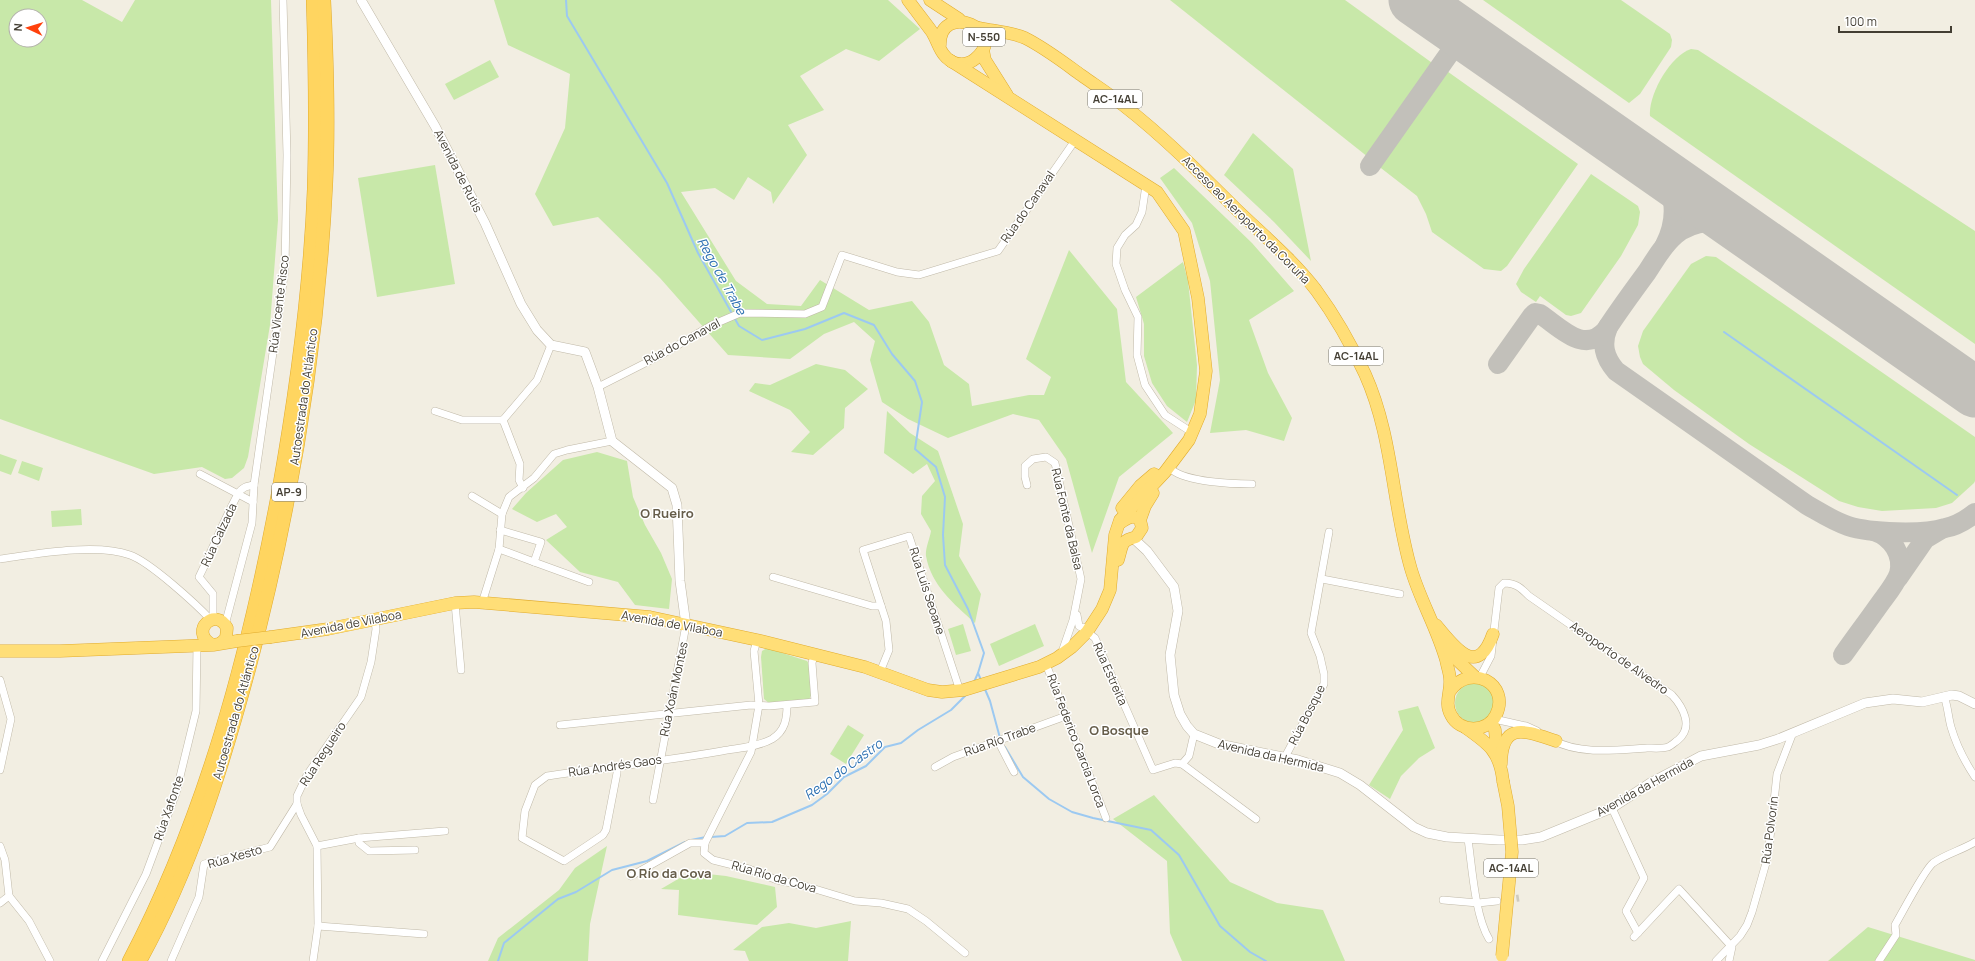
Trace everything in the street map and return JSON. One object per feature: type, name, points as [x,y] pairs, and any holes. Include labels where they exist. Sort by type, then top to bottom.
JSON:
[{"type":"highway","name":"Autoestrada do Atlántico","points":[[129,961],[158,904],[180,849],[214,752],[245,647],[270,534],[288,440],[309,262],[316,118],[313,0]]},
{"type":"highway","name":"Autoestrada do Atlántico","points":[[140,961],[181,880],[205,816],[238,713],[268,599],[293,469],[318,291],[326,183],[328,75],[324,0]]},
{"type":"highway","points":[[908,0],[940,45],[945,57],[1157,192],[1184,231],[1198,298],[1206,371],[1200,414],[1191,436],[1172,470],[1148,499],[1140,520],[1142,528],[1134,536],[1124,542],[1110,590]]},
{"type":"highway","name":"N-550","points":[[930,0],[959,19],[974,22],[980,28],[984,45],[973,61],[965,64],[951,61]]},
{"type":"highway","name":"N-550","points":[[940,45],[942,31],[952,21],[959,19]]},
{"type":"highway","name":"Acceso ao Aeroporto da Coruña","points":[[980,28],[1023,37],[1049,52],[1123,104],[1197,171],[1292,262],[1316,290],[1342,328],[1366,376],[1378,406],[1387,438],[1411,570],[1431,619],[1450,678],[1450,691],[1448,698],[1449,713],[1459,725],[1482,739],[1499,760]]},
{"type":"highway","name":"Acceso ao Aeroporto da Coruña","points":[[984,45],[1008,39],[1049,52]]},
{"type":"highway","points":[[984,45],[985,60],[1009,98]]},
{"type":"highway","points":[[1110,590],[1106,576],[1109,536],[1114,521],[1125,502],[1191,436]]},
{"type":"highway","points":[[1107,561],[1111,553],[1115,526],[1165,472],[1191,436]]},
{"type":"highway","points":[[1110,590],[1115,535],[1121,521],[1122,514],[1128,504],[1151,477]]},
{"type":"highway","points":[[1121,521],[1134,516],[1140,520]]},
{"type":"highway","points":[[1121,521],[1122,529],[1134,536]]},
{"type":"highway","name":"Avenida de Vilaboa","points":[[0,651],[60,651],[194,645],[271,637],[375,620],[455,603],[482,603],[625,614],[686,624],[756,640],[880,672],[928,690],[942,692],[962,690],[992,682],[1046,664],[1057,658],[1072,647],[1090,628],[1102,609],[1110,590]]},
{"type":"highway","name":"Acceso ao Aeroporto da Coruña","points":[[1431,619],[1453,656],[1478,677],[1493,685],[1497,691],[1499,706],[1492,720],[1508,806],[1512,852],[1502,961]]},
{"type":"highway","name":"AC-14AL","points":[[1431,619],[1457,650],[1464,656],[1471,657],[1483,653],[1488,648],[1493,634]]},
{"type":"highway","points":[[212,623],[227,628],[224,641],[203,637],[212,623]]},
{"type":"highway","points":[[194,645],[212,623]]},
{"type":"highway","points":[[1450,691],[1460,680],[1478,677]]},
{"type":"highway","points":[[1466,728],[1479,728],[1492,720]]},
{"type":"highway","name":"AC-14AL","points":[[1499,760],[1503,744],[1513,733],[1531,734],[1556,742]]},
{"type":"street","name":"Rúa Vicente Risco","points":[[212,623],[231,604],[252,523],[254,485],[285,269],[287,156],[283,0]]},
{"type":"street","name":"Avenida de Rutis","points":[[361,0],[435,126],[485,223],[521,304],[537,330],[551,344]]},
{"type":"street","name":"Rúa do Canaval","points":[[598,387],[661,355],[712,325],[740,312],[805,314],[822,307],[842,255],[897,272],[919,275],[998,251],[1076,139]]},
{"type":"street","points":[[1146,185],[1142,212],[1136,225],[1125,234],[1117,248],[1116,264],[1125,290],[1138,317],[1137,355],[1145,385],[1165,415],[1191,436]]},
{"type":"street","points":[[435,411],[462,420],[503,420],[537,380],[551,344],[585,352],[598,387],[612,440],[672,488],[677,505],[680,581],[686,624]]},
{"type":"street","points":[[503,420],[520,464],[519,480],[523,488]]},
{"type":"street","points":[[482,603],[499,549],[502,514],[509,497],[523,488],[554,454],[612,440]]},
{"type":"street","name":"Rúa Fonte da Balsa","points":[[1027,484],[1025,477],[1025,466],[1033,459],[1046,457],[1054,463],[1081,579],[1077,602],[1064,648],[1057,658]]},
{"type":"street","points":[[1172,470],[1189,477],[1239,484],[1252,484]]},
{"type":"street","points":[[200,474],[253,502]]},
{"type":"street","points":[[238,494],[246,486],[254,485]]},
{"type":"street","name":"Rúa Calzada","points":[[212,623],[213,594],[199,577],[215,545],[220,529],[238,494]]},
{"type":"street","points":[[472,496],[502,514]]},
{"type":"street","points":[[500,530],[541,542],[534,562]]},
{"type":"street","name":"Rúa Bosque","points":[[1285,757],[1324,684],[1324,674],[1320,656],[1310,633],[1322,580],[1329,532]]},
{"type":"street","name":"Rúa Luís Seoane","points":[[880,606],[863,550],[909,536],[962,690]]},
{"type":"street","points":[[1134,536],[1174,588],[1177,601],[1178,611],[1171,641],[1170,664],[1174,695],[1180,714],[1194,734],[1188,756],[1182,764],[1256,820]]},
{"type":"street","points":[[499,549],[589,582]]},
{"type":"street","points":[[0,559],[71,552],[108,550],[120,552],[135,557],[149,565],[195,605],[212,623],[231,604]]},
{"type":"street","points":[[773,577],[872,606],[880,606],[886,621],[889,650],[880,672]]},
{"type":"street","points":[[1322,580],[1400,594]]},
{"type":"street","name":"Aeroporto de Alvedro","points":[[1478,677],[1491,656],[1499,588],[1504,583],[1512,583],[1520,587],[1529,596],[1672,695],[1681,705],[1686,716],[1682,737],[1669,747],[1593,749],[1577,748],[1556,742],[1526,726],[1492,720]]},
{"type":"street","name":"Rúa Fonte da Balsa","points":[[1077,602],[1079,626],[1090,628]]},
{"type":"street","points":[[455,603],[461,670]]},
{"type":"street","name":"Rúa Regueiro","points":[[297,804],[297,796],[307,775],[361,697],[371,662],[376,629],[375,620]]},
{"type":"street","name":"Rúa Xoán Montes","points":[[653,800],[668,712],[686,624]]},
{"type":"street","name":"Rúa Estreita","points":[[1090,628],[1153,770],[1175,763],[1182,764]]},
{"type":"street","points":[[631,876],[690,843],[705,843],[751,752],[753,745],[759,705],[754,651],[756,640]]},
{"type":"street","name":"Rúa Xafonte","points":[[102,961],[146,874],[176,793],[196,711],[194,645]]},
{"type":"street","points":[[560,725],[668,712],[815,702],[812,663],[814,655]]},
{"type":"street","name":"Rúa Federico García Lorca","points":[[1046,664],[1106,818]]},
{"type":"street","points":[[0,680],[11,719],[0,770]]},
{"type":"street","points":[[1944,696],[1948,706],[1950,726],[1964,760],[1975,777]]},
{"type":"street","name":"Avenida da Hermida","points":[[1194,734],[1219,744],[1322,766],[1360,785],[1414,827],[1427,833],[1468,839],[1522,840],[1541,837],[1612,808],[1650,783],[1701,756],[1759,745],[1792,735],[1828,717],[1865,703],[1893,699],[1922,702],[1944,696],[1959,696],[1975,704]]},
{"type":"street","name":"Rúa Andrés Gaos","points":[[617,766],[618,772],[606,830],[603,835],[564,862],[522,838],[525,811],[535,785],[547,776],[753,745],[772,739],[780,732],[787,720],[787,705]]},
{"type":"street","name":"Rúa Río Trabe","points":[[935,767],[953,757],[1066,716]]},
{"type":"street","name":"Rúa Polvorín","points":[[1716,961],[1732,946],[1747,925],[1765,870],[1771,842],[1777,774],[1792,735]]},
{"type":"street","points":[[998,741],[1014,772]]},
{"type":"street","points":[[297,804],[317,846],[318,926],[313,961]]},
{"type":"street","name":"Rúa Xesto","points":[[171,961],[199,897],[204,864],[270,847],[297,804]]},
{"type":"street","points":[[1612,808],[1644,878],[1626,911],[1636,935],[1679,889],[1732,946],[1729,961]]},
{"type":"street","points":[[317,846],[359,838],[445,831]]},
{"type":"street","points":[[359,838],[359,843],[369,851],[415,850]]},
{"type":"street","points":[[1468,839],[1478,903],[1485,932],[1489,939]]},
{"type":"street","points":[[1879,961],[1896,935],[1895,925],[1931,864],[1946,855],[1965,848],[1975,842]]},
{"type":"street","name":"Rúa Río da Cova","points":[[705,843],[704,853],[713,860],[749,869],[777,880],[805,886],[855,901],[881,903],[908,909],[926,921],[965,953]]},
{"type":"street","points":[[0,846],[5,860],[9,896],[29,921],[50,961]]},
{"type":"street","points":[[0,903],[9,896]]},
{"type":"street","points":[[1443,900],[1478,903],[1497,901]]},
{"type":"street","points":[[318,926],[424,934]]},
{"type":"green space","points":[[0,0],[82,0],[122,22],[135,0],[271,0],[278,220],[270,325],[248,457],[244,468],[232,478],[225,479],[202,467],[154,474],[0,419]]},
{"type":"green space","points":[[494,0],[888,0],[920,29],[879,61],[846,49],[800,76],[824,110],[788,125],[807,155],[773,204],[771,192],[748,177],[734,200],[715,188],[681,192],[736,281],[767,304],[801,306],[820,280],[869,310],[912,301],[929,322],[944,365],[969,384],[972,406],[1029,395],[1044,395],[1051,377],[1026,359],[1069,250],[1117,309],[1126,382],[1173,433],[1119,477],[1092,553],[1066,459],[1039,420],[1013,414],[948,438],[908,419],[882,402],[870,360],[875,341],[854,322],[824,334],[790,359],[728,355],[660,278],[598,217],[553,226],[535,194],[565,128],[570,74],[508,45]]},
{"type":"green space","points":[[1170,0],[1345,0],[1435,65],[1368,157]]},
{"type":"green space","points":[[1483,0],[1621,0],[1670,34],[1672,40],[1671,47],[1640,94],[1629,103]]},
{"type":"green space","points":[[1691,49],[1698,50],[1975,231],[1975,344],[1650,116],[1650,107],[1662,77],[1675,59]]},
{"type":"green space","points":[[490,60],[499,77],[454,100],[445,84]]},
{"type":"green space","points":[[1444,69],[1578,164],[1507,266],[1501,271],[1484,269],[1432,232],[1426,214],[1417,196],[1377,165]]},
{"type":"green space","points":[[1253,133],[1293,169],[1311,261],[1274,222],[1224,175]]},
{"type":"green space","points":[[435,165],[455,284],[377,297],[358,178]]},
{"type":"green space","points":[[1174,168],[1252,243],[1294,291],[1249,320],[1268,373],[1292,418],[1284,441],[1246,430],[1210,433],[1220,380],[1210,281],[1192,223],[1160,178]]},
{"type":"green space","points":[[1591,174],[1638,206],[1640,212],[1638,225],[1621,256],[1581,313],[1571,316],[1566,315],[1540,296],[1536,302],[1521,292],[1516,284],[1524,269]]},
{"type":"green space","points":[[1706,256],[1716,257],[1975,437],[1974,483],[1952,503],[1936,508],[1882,511],[1858,507],[1839,501],[1749,444],[1674,390],[1643,364],[1638,346],[1643,331],[1691,264]]},
{"type":"green space","points":[[1183,262],[1188,281],[1197,365],[1196,400],[1187,422],[1167,406],[1152,383],[1144,356],[1144,324],[1136,297]]},
{"type":"green space","points":[[816,364],[845,370],[868,389],[845,408],[844,428],[813,455],[791,452],[810,432],[790,410],[749,391],[755,383],[770,385]]},
{"type":"green space","points":[[887,411],[910,433],[938,451],[963,524],[959,556],[981,594],[975,623],[944,593],[933,576],[926,556],[931,531],[921,514],[922,496],[935,481],[927,464],[913,474],[884,453]]},
{"type":"green space","points":[[597,452],[627,461],[633,497],[645,525],[661,553],[672,579],[669,609],[635,605],[618,582],[580,572],[546,540],[567,527],[556,514],[537,522],[512,509],[526,493],[563,460]]},
{"type":"green space","points":[[0,454],[17,460],[11,475],[0,471]]},
{"type":"green space","points":[[22,461],[43,468],[39,481],[18,473]]},
{"type":"green space","points":[[81,509],[82,525],[52,527],[51,511]]},
{"type":"green space","points":[[963,624],[971,651],[956,655],[948,629]]},
{"type":"green space","points":[[1035,624],[1044,646],[999,666],[990,644]]},
{"type":"green space","points":[[767,648],[807,661],[809,664],[811,695],[809,700],[770,704],[764,699],[761,657],[762,651]]},
{"type":"green space","points":[[1479,683],[1486,686],[1492,692],[1495,703],[1494,711],[1486,720],[1479,723],[1471,723],[1464,720],[1456,711],[1455,699],[1458,692],[1467,684]]},
{"type":"green space","points":[[1418,706],[1435,748],[1419,758],[1401,776],[1390,799],[1369,785],[1403,730],[1398,711]]},
{"type":"green space","points":[[848,725],[864,735],[846,764],[830,754]]},
{"type":"green space","points":[[1154,795],[1230,882],[1277,903],[1323,910],[1345,961],[1182,961],[1170,933],[1167,861],[1113,819]]},
{"type":"green space","points":[[607,846],[590,924],[588,961],[488,961],[498,938],[559,890],[575,868]]},
{"type":"green space","points":[[690,872],[726,876],[775,887],[777,907],[757,925],[678,915],[679,890],[661,889]]},
{"type":"green space","points":[[851,921],[848,961],[749,961],[745,951],[733,950],[762,927],[789,923],[816,928]]},
{"type":"green space","points":[[1868,927],[1975,960],[1975,961],[1828,961]]},
{"type":"waterway","name":"Rego de Trabe","points":[[566,0],[567,16],[667,183],[698,253],[739,326],[762,340],[805,329],[844,313],[874,325],[892,354],[915,381],[922,402],[915,449],[936,467],[945,497],[943,535],[945,565],[968,609],[984,653],[978,673],[981,680]]},
{"type":"waterway","points":[[1724,332],[1957,495]]},
{"type":"waterway","name":"Rego de Trabe","points":[[974,682],[978,673]]},
{"type":"waterway","name":"Rego de Trabe","points":[[984,687],[990,701],[1000,738]]},
{"type":"waterway","name":"Rego do Castro","points":[[711,837],[725,836],[747,823],[772,822],[812,805],[827,794],[844,777],[866,766],[885,747],[901,743],[918,730],[951,710],[967,694]]},
{"type":"waterway","name":"Rego de Trabe","points":[[1005,747],[1023,777],[1049,799],[1072,812],[1151,830],[1179,855],[1220,926],[1250,952],[1266,961]]},
{"type":"waterway","name":"Rego do Castro","points":[[691,840],[706,837]]},
{"type":"waterway","name":"Rego do Castro","points":[[498,961],[504,943],[558,899],[576,892],[612,870],[647,861],[685,842]]},
{"type":"taxiway","points":[[1370,166],[1463,34]]},
{"type":"taxiway","points":[[1658,170],[1669,187],[1674,206],[1672,225],[1665,245]]},
{"type":"taxiway","points":[[1498,364],[1535,313],[1540,314],[1573,337],[1581,340],[1589,340],[1598,337],[1606,330],[1663,248],[1682,230],[1698,223],[1716,221],[1734,224],[1741,228]]},
{"type":"taxiway","points":[[1608,327],[1604,345],[1606,355],[1616,371],[1807,505],[1832,519],[1848,526],[1883,532],[1924,532],[1953,526],[1975,513]]},
{"type":"taxiway","points":[[1898,578],[1925,539],[1940,530]]},
{"type":"taxiway","points":[[1843,655],[1890,590],[1899,574],[1900,560],[1895,548],[1891,542],[1874,531]]},
{"type":"runway","points":[[1414,0],[1975,392]]},
{"type":"tunnel","points":[[1506,900],[1519,898]]},
{"type":"district","name":"O Rueiro","points":[[667,513]]},
{"type":"district","name":"O Bosque","points":[[1119,730]]},
{"type":"district","name":"O Río da Cova","points":[[669,873]]}]
